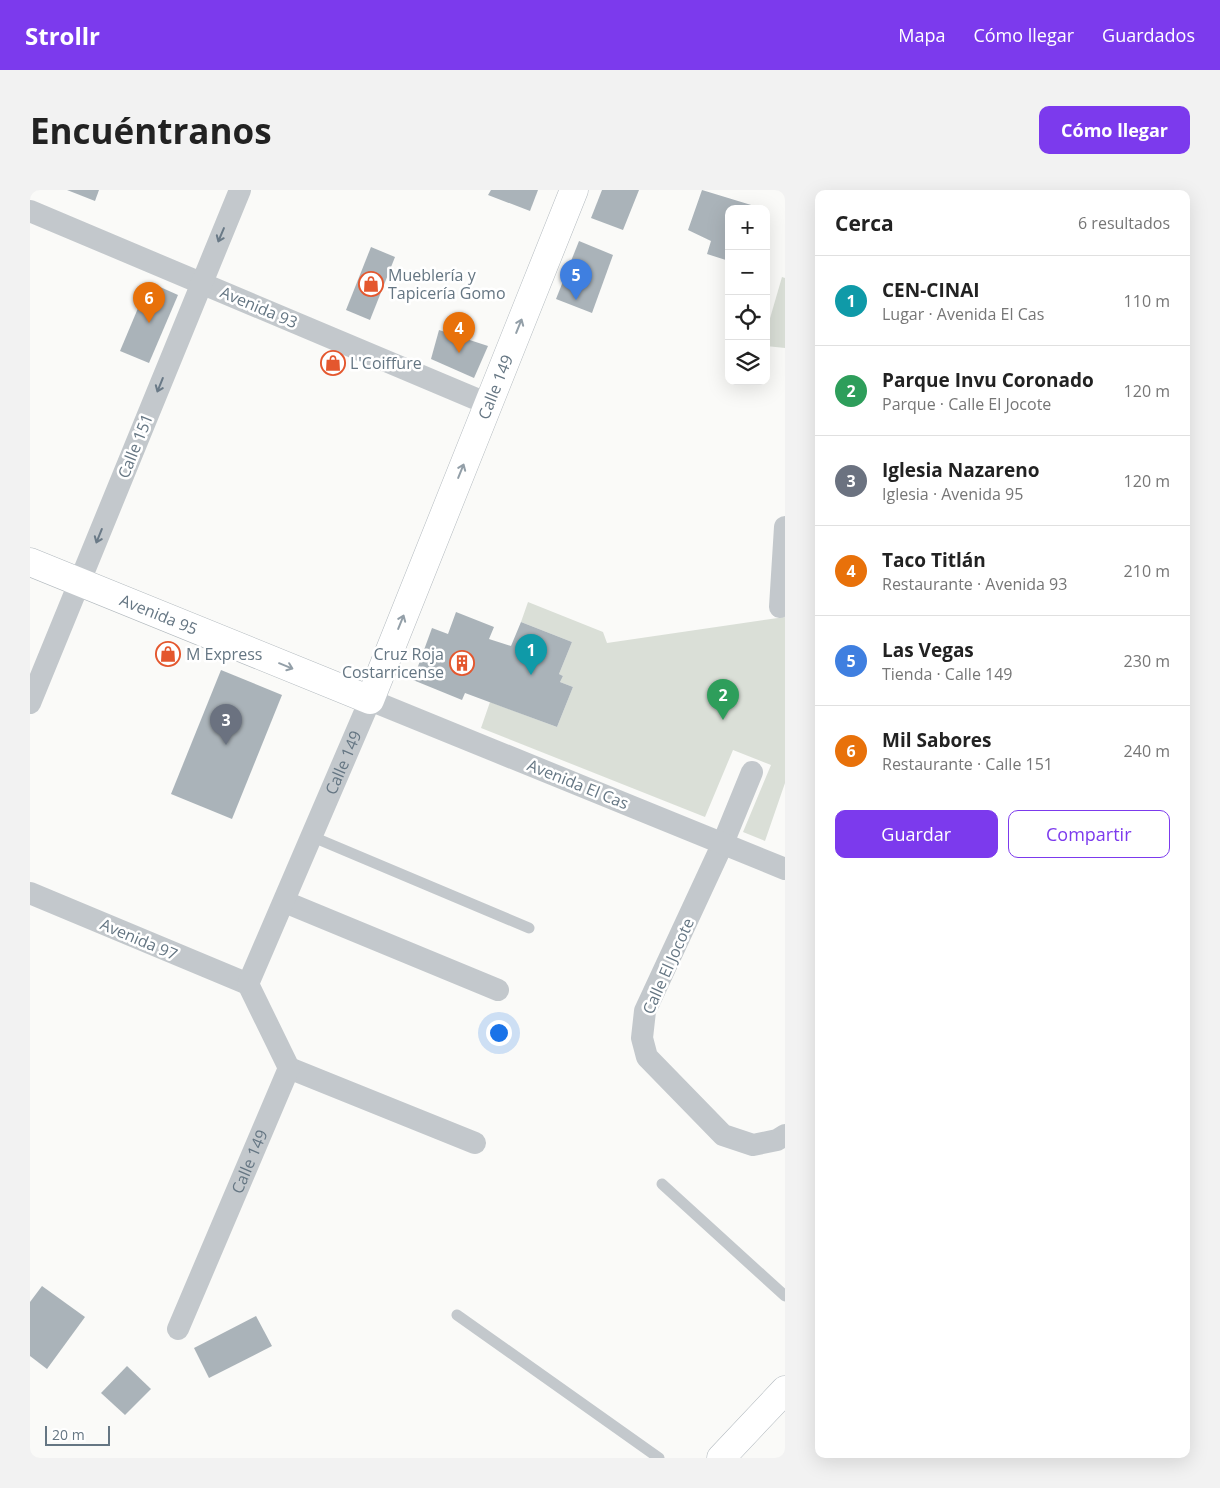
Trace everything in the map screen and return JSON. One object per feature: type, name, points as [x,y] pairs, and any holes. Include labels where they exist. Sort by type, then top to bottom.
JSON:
[{"type":"main road","name":"Calle 149","points":[[370,700],[574,190]]},
{"type":"main road","name":"Avenida 95","points":[[30,562],[370,700]]},
{"type":"main road","points":[[721,1458],[785,1390]]},
{"type":"street","name":"Calle 151","points":[[30,703],[240,190]]},
{"type":"street","name":"Avenida 93","points":[[30,211],[488,404]]},
{"type":"street","points":[[780,607],[785,527]]},
{"type":"street","name":"Calle 149","points":[[248,984],[370,700]]},
{"type":"street","name":"Avenida El Cas","points":[[370,700],[785,869]]},
{"type":"street","name":"Calle El Jocote","points":[[752,772],[723,843],[645,1012],[642,1038],[647,1057],[723,1135],[753,1145],[778,1140],[785,1135]]},
{"type":"street","name":"Avenida 97","points":[[30,893],[248,984]]},
{"type":"street","points":[[284,902],[498,990]]},
{"type":"street","points":[[248,984],[289,1068],[475,1143]]},
{"type":"street","name":"Calle 149","points":[[178,1329],[289,1068]]},
{"type":"lane","points":[[312,837],[529,928]]},
{"type":"lane","points":[[662,1184],[785,1296]]},
{"type":"lane","points":[[457,1315],[659,1458]]},
{"type":"shaded area","points":[[782,277],[785,278],[785,348],[770,346],[770,318]]},
{"type":"shaded area","points":[[528,602],[603,632],[607,643],[785,617],[785,783],[765,841],[743,832],[771,765],[733,750],[705,817],[481,728],[490,702],[557,727],[573,687],[560,682],[563,676],[559,674],[572,642],[521,622]]},
{"type":"building","points":[[67,190],[99,190],[95,201]]},
{"type":"building","points":[[491,190],[538,190],[530,211],[488,195]]},
{"type":"building","points":[[602,190],[639,190],[623,230],[591,218]]},
{"type":"building","points":[[702,190],[751,205],[725,205],[725,260],[707,254],[711,241],[688,230]]},
{"type":"building","points":[[579,241],[613,255],[592,313],[556,299]]},
{"type":"building","name":"Mueblería y Tapicería Gomo","points":[[371,247],[395,257],[370,320],[346,310]]},
{"type":"building","points":[[149,282],[178,295],[149,363],[120,351]]},
{"type":"building","points":[[439,330],[488,346],[474,378],[431,359]]},
{"type":"building","points":[[456,612],[494,627],[489,639],[511,646],[521,622],[572,642],[559,674],[563,676],[560,682],[573,687],[557,727],[465,693],[462,700],[413,680],[432,628],[448,634]]},
{"type":"building","points":[[221,670],[282,695],[232,819],[171,794]]},
{"type":"building","points":[[42,1286],[85,1317],[47,1369],[30,1356],[30,1302]]},
{"type":"building","points":[[256,1316],[272,1346],[209,1378],[194,1348]]},
{"type":"building","points":[[127,1366],[151,1389],[125,1415],[101,1393]]},
{"type":"place","name":"Mueblería y Tapicería Gomo","points":[[371,284]]},
{"type":"place","name":"Las Vegas","points":[[576,300]]},
{"type":"place","name":"Mil Sabores","points":[[149,323]]},
{"type":"place","name":"Taco Titlán","points":[[459,353]]},
{"type":"place","name":"L'Coiffure","points":[[333,363]]},
{"type":"place","name":"M Express","points":[[168,654]]},
{"type":"place","name":"Cruz Roja Costarricense","points":[[462,663]]},
{"type":"place","name":"CEN-CINAI","points":[[531,675]]},
{"type":"place","name":"Parque Invu Coronado","points":[[723,720]]},
{"type":"place","name":"Iglesia Nazareno","points":[[226,745]]}]
